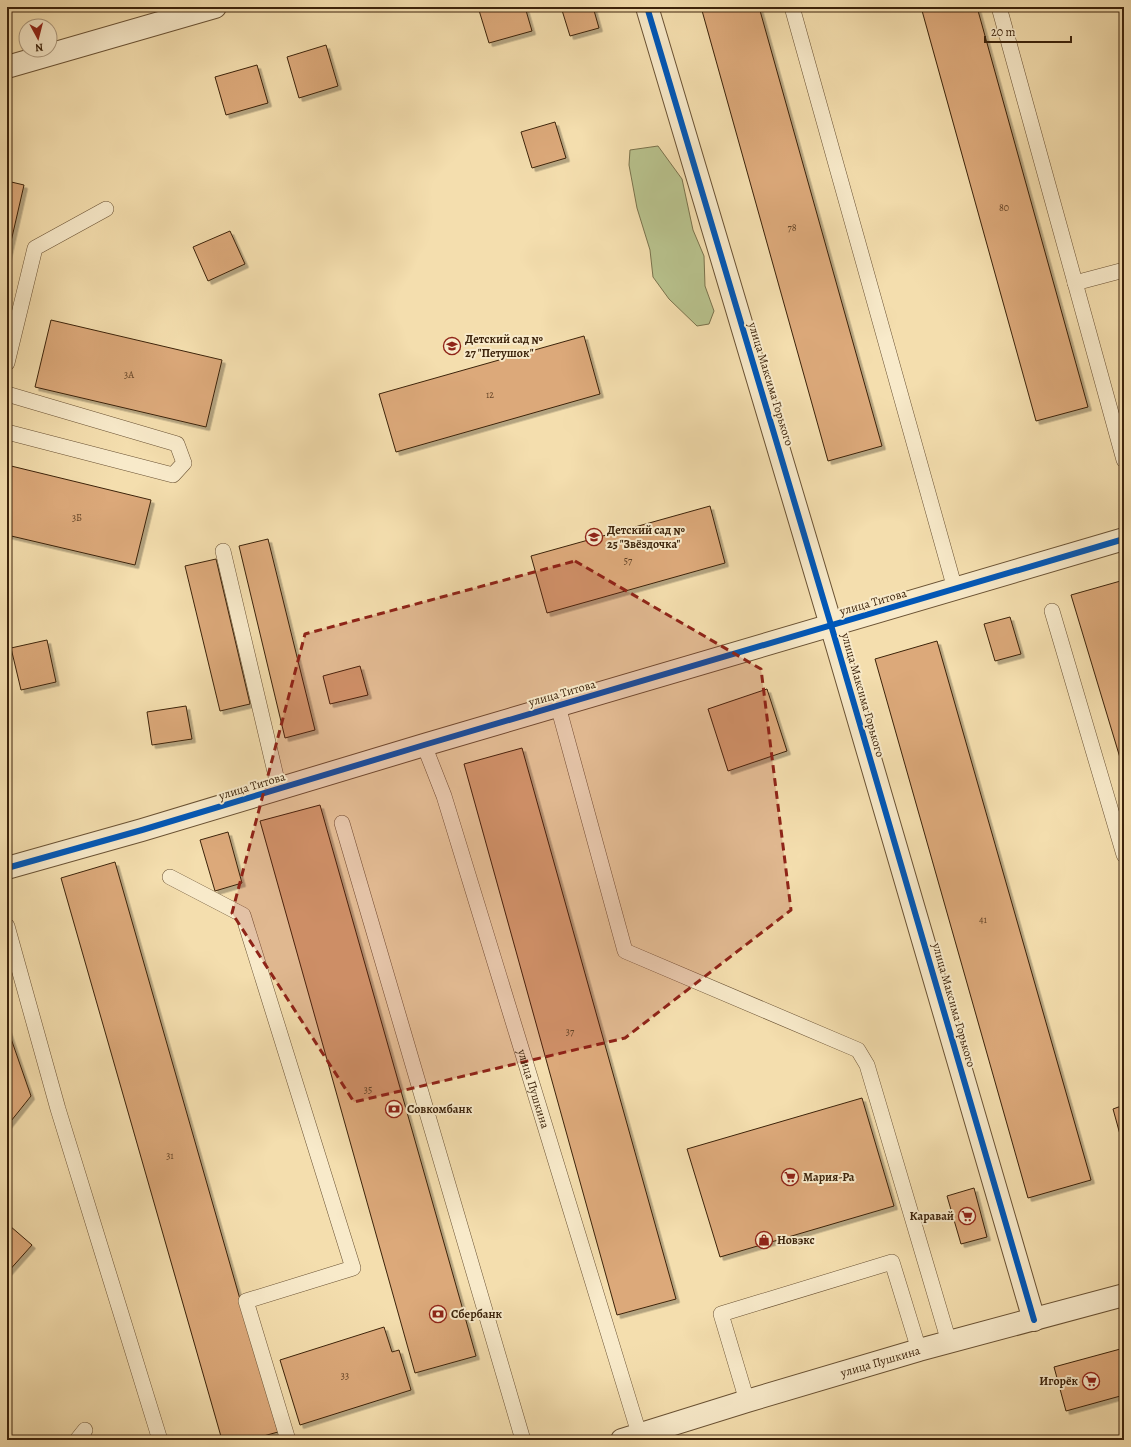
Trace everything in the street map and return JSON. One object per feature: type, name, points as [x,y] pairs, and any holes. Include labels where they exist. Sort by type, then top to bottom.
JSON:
[{"type":"street","points":[[7,67],[215,7]]},
{"type":"street","name":"улица Максима Горького","points":[[647,7],[831,626],[1034,1320]]},
{"type":"street","name":"улица Титова","points":[[7,868],[142,830],[424,745],[1124,539]]},
{"type":"street","name":"улица Пушкина","points":[[634,1438],[747,1401],[919,1350],[1124,1295]]},
{"type":"lane","points":[[792,7],[955,589]]},
{"type":"lane","points":[[999,7],[1124,460]]},
{"type":"lane","points":[[7,363],[35,248],[106,209]]},
{"type":"lane","points":[[1075,284],[1124,270]]},
{"type":"lane","points":[[7,394],[177,444],[184,463],[173,474],[7,432]]},
{"type":"lane","points":[[223,551],[279,789]]},
{"type":"lane","points":[[1052,611],[1124,855]]},
{"type":"lane","points":[[558,706],[625,951],[858,1050],[867,1065],[949,1342]]},
{"type":"lane","name":"улица Пушкина","points":[[424,745],[444,796],[634,1438]]},
{"type":"lane","points":[[342,823],[522,1440]]},
{"type":"lane","points":[[170,877],[243,915],[353,1268],[246,1300],[288,1440]]},
{"type":"lane","points":[[7,926],[58,1109],[160,1440]]},
{"type":"lane","points":[[747,1401],[721,1314],[892,1262],[919,1350]]},
{"type":"highlighted area","points":[[575,561],[761,669],[791,910],[625,1038],[354,1102],[232,913],[305,634]]},
{"type":"green space","points":[[658,146],[682,179],[693,230],[704,256],[705,286],[714,311],[709,324],[697,326],[669,299],[653,277],[650,250],[637,208],[629,165],[630,150]]},
{"type":"building","points":[[478,7],[525,7],[532,31],[489,43]]},
{"type":"building","points":[[561,7],[593,7],[599,28],[570,36]]},
{"type":"building","points":[[701,7],[759,7],[882,446],[828,461]]},
{"type":"building","points":[[921,7],[977,7],[1088,407],[1036,421]]},
{"type":"building","points":[[326,45],[338,86],[299,98],[287,57]]},
{"type":"building","points":[[257,65],[268,103],[226,115],[215,77]]},
{"type":"building","points":[[555,122],[566,158],[532,168],[521,132]]},
{"type":"building","points":[[7,181],[24,185],[7,259]]},
{"type":"building","points":[[230,231],[245,264],[208,281],[193,247]]},
{"type":"building","points":[[51,320],[222,360],[206,427],[35,387]]},
{"type":"building","points":[[584,336],[600,394],[396,452],[379,394]]},
{"type":"building","points":[[7,465],[151,500],[135,565],[7,535]]},
{"type":"building","points":[[710,506],[725,563],[547,613],[531,556]]},
{"type":"building","points":[[268,539],[315,730],[285,738],[239,546]]},
{"type":"building","points":[[216,559],[250,704],[220,711],[185,566]]},
{"type":"building","points":[[1124,580],[1124,771],[1071,595]]},
{"type":"building","points":[[1010,617],[1021,654],[995,661],[984,624]]},
{"type":"building","points":[[47,640],[56,682],[21,690],[11,648]]},
{"type":"building","points":[[937,641],[1091,1180],[1028,1198],[875,659]]},
{"type":"building","points":[[360,666],[368,695],[330,704],[323,676]]},
{"type":"building","points":[[767,689],[787,751],[728,771],[708,709]]},
{"type":"building","points":[[186,706],[192,739],[152,745],[147,712]]},
{"type":"building","points":[[522,748],[676,1299],[617,1315],[464,764]]},
{"type":"building","points":[[320,805],[476,1356],[415,1373],[260,821]]},
{"type":"building","points":[[228,832],[242,883],[215,891],[200,840]]},
{"type":"building","points":[[115,862],[278,1432],[249,1440],[222,1440],[61,878]]},
{"type":"building","points":[[7,1027],[31,1096],[7,1126]]},
{"type":"building","name":"Мария-Ра","points":[[862,1098],[894,1206],[720,1257],[687,1149]]},
{"type":"building","points":[[1124,1105],[1124,1149],[1113,1109]]},
{"type":"building","name":"Каравай","points":[[974,1188],[987,1237],[961,1244],[947,1196]]},
{"type":"building","points":[[10,1226],[32,1245],[7,1273],[7,1230]]},
{"type":"building","points":[[384,1327],[392,1352],[399,1350],[411,1390],[300,1425],[280,1360]]},
{"type":"building","name":"Игорёк","points":[[1124,1348],[1124,1395],[1066,1411],[1054,1367]]},
{"type":"cycle path","points":[[647,7],[831,625],[1034,1320]]},
{"type":"cycle path","points":[[7,868],[142,830],[424,745],[1124,539]]},
{"type":"place","name":"Детский сад № 27 \"Петушок\"","points":[[452,346]]},
{"type":"place","name":"Детский сад № 25 \"Звёздочка\"","points":[[594,537]]},
{"type":"place","name":"Совкомбанк","points":[[394,1109]]},
{"type":"place","name":"Мария-Ра","points":[[790,1177]]},
{"type":"place","name":"Каравай","points":[[967,1216]]},
{"type":"place","name":"Новэкс","points":[[764,1240]]},
{"type":"place","name":"Сбербанк","points":[[438,1314]]},
{"type":"place","name":"Игорёк","points":[[1091,1381]]}]
